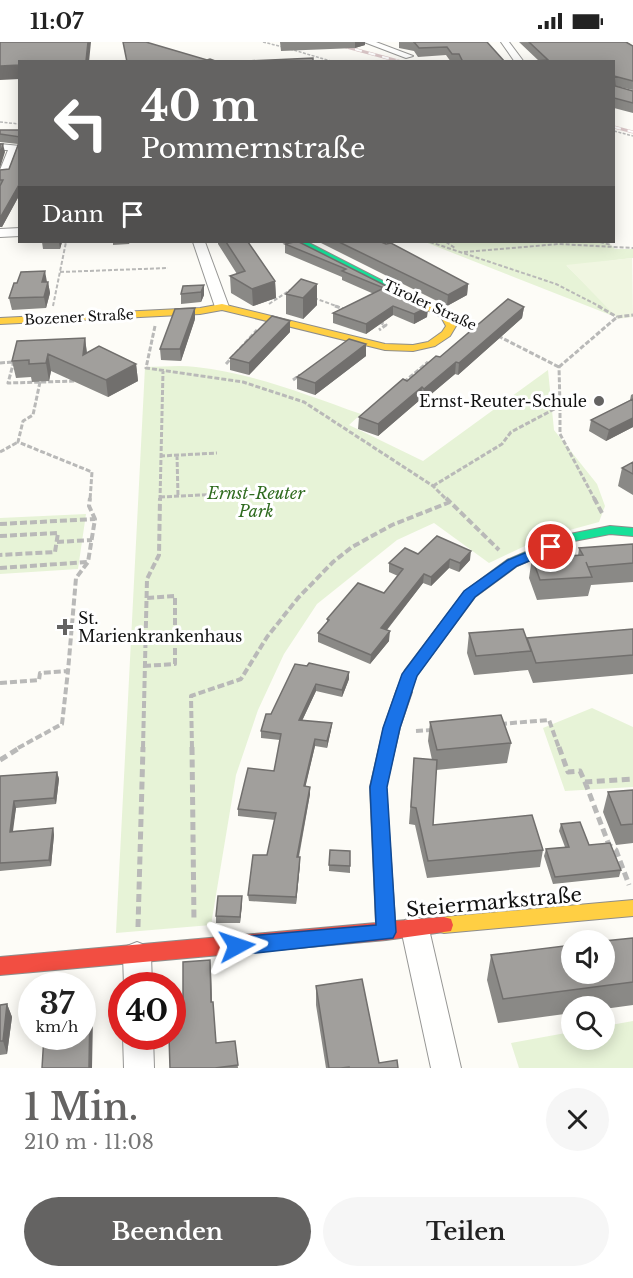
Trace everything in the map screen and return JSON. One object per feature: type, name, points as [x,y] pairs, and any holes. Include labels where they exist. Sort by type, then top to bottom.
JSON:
[{"type":"street","points":[[368,42],[409,56]]},
{"type":"street","points":[[505,42],[518,60]]},
{"type":"street","points":[[0,147],[16,142]]},
{"type":"street","points":[[9,169],[16,142]]},
{"type":"street","points":[[0,233],[18,232]]},
{"type":"street","points":[[199,243],[222,307]]},
{"type":"street","name":"Tiroler Straße","points":[[304,243],[445,315],[451,326],[447,335],[426,346]]},
{"type":"street","name":"Bozener Straße","points":[[0,321],[158,314],[222,307],[361,341],[406,349],[426,346]]},
{"type":"street","points":[[386,932],[378,787],[392,728],[410,674],[470,594],[512,563],[570,538],[610,530],[633,532]]},
{"type":"street","name":"Steiermarkstraße","points":[[0,966],[633,908]]},
{"type":"street","points":[[415,928],[446,1068]]},
{"type":"street","points":[[137,955],[138,972]]},
{"type":"street","points":[[138,1050],[139,1068]]},
{"type":"path","points":[[263,42],[327,60]]},
{"type":"path","points":[[1,122],[18,124]]},
{"type":"path","points":[[615,130],[633,136]]},
{"type":"path","points":[[51,318],[66,243]]},
{"type":"path","points":[[433,243],[496,262],[556,284],[579,294],[617,317]]},
{"type":"path","points":[[448,243],[462,252],[559,244],[633,248]]},
{"type":"path","points":[[603,243],[617,247]]},
{"type":"path","points":[[60,272],[168,268]]},
{"type":"path","points":[[226,364],[264,317],[271,302],[292,289]]},
{"type":"path","points":[[307,295],[354,313]]},
{"type":"path","points":[[329,309],[335,305]]},
{"type":"path","name":"Bozener Straße","points":[[158,314],[146,368],[163,371]]},
{"type":"path","points":[[610,530],[560,434],[559,367],[617,317],[633,315]]},
{"type":"path","points":[[24,320],[8,383],[77,381],[84,377]]},
{"type":"path","points":[[361,341],[386,325],[375,321]]},
{"type":"path","name":"Tiroler Straße","points":[[488,332],[559,367]]},
{"type":"path","points":[[398,387],[430,360],[432,355],[426,346]]},
{"type":"path","points":[[0,363],[13,362]]},
{"type":"path","points":[[137,955],[146,598],[147,579],[159,555],[163,371],[243,382],[304,402],[433,486],[512,563]]},
{"type":"path","points":[[294,380],[303,373]]},
{"type":"path","points":[[0,452],[18,442],[23,421],[33,415],[40,382]]},
{"type":"path","points":[[433,486],[502,444],[511,432],[560,406]]},
{"type":"path","points":[[0,760],[62,724],[69,670],[76,578],[88,562],[95,519],[89,506],[92,472],[18,442]]},
{"type":"path","points":[[160,456],[218,453]]},
{"type":"path","points":[[177,455],[178,496]]},
{"type":"path","points":[[160,497],[221,494]]},
{"type":"path","points":[[194,950],[191,696],[241,679],[267,635],[308,586],[352,549],[373,534],[450,502]]},
{"type":"path","points":[[0,524],[95,519]]},
{"type":"path","points":[[0,536],[58,533],[55,552],[0,555]]},
{"type":"path","points":[[57,542],[92,540]]},
{"type":"path","points":[[0,568],[88,562]]},
{"type":"path","points":[[144,666],[175,664],[176,596],[146,598]]},
{"type":"path","points":[[0,683],[39,680],[40,673],[69,670]]},
{"type":"path","points":[[492,725],[549,720],[568,772],[580,771],[609,845],[616,850],[630,887]]},
{"type":"path","points":[[392,728],[412,732],[435,730]]},
{"type":"path","points":[[585,782],[633,779]]},
{"type":"path","points":[[599,846],[609,845]]},
{"type":"green space","points":[[428,243],[609,243],[615,249],[633,249],[633,258],[567,266],[616,315],[613,316]]},
{"type":"green space","points":[[632,258],[633,317],[618,319],[566,265]]},
{"type":"green space","name":"Ernst-Reuter Park","points":[[183,366],[217,370],[259,379],[300,392],[361,414],[349,425],[423,461],[548,370],[554,430],[597,484],[605,506],[599,522],[544,537],[489,563],[434,523],[397,540],[317,604],[284,654],[258,710],[236,775],[211,925],[116,933],[145,367]]},
{"type":"green space","points":[[86,514],[78,569],[0,574],[0,518]]},
{"type":"green space","points":[[592,708],[633,727],[633,787],[565,791],[543,728]]},
{"type":"green space","points":[[633,1021],[633,1068],[519,1068],[511,1043],[561,1034],[561,1050],[615,1050],[615,1024]]},
{"type":"building","points":[[0,42],[88,42],[86,60],[18,60],[18,65],[0,66]]},
{"type":"building","points":[[123,42],[146,42],[207,60],[127,60]]},
{"type":"building","points":[[414,42],[487,42],[503,60],[462,60],[459,54],[452,54],[447,47],[419,48]]},
{"type":"building","points":[[529,42],[626,42],[633,46],[633,81],[615,76],[615,60],[548,60]]},
{"type":"building","points":[[313,58],[313,60],[269,60]]},
{"type":"building","points":[[615,86],[633,91],[633,103],[615,98]]},
{"type":"building","points":[[0,130],[18,130],[18,137],[0,134]]},
{"type":"building","points":[[18,145],[18,186],[0,218],[0,186],[3,180],[0,180],[0,170],[9,169]]},
{"type":"building","points":[[227,243],[249,243],[275,281],[252,289],[230,276],[245,271]]},
{"type":"building","points":[[301,243],[428,307],[414,314],[393,306],[366,324],[333,313],[384,288],[342,271],[346,269],[285,244]]},
{"type":"building","points":[[341,243],[391,243],[468,284],[448,295]]},
{"type":"building","points":[[45,271],[42,282],[48,282],[44,297],[9,298],[21,272]]},
{"type":"building","points":[[301,279],[317,284],[303,298],[286,294]]},
{"type":"building","points":[[204,285],[201,292],[181,294],[183,286]]},
{"type":"building","points":[[508,299],[524,307],[459,363],[456,362],[424,389],[422,387],[378,424],[359,417],[403,379],[407,381],[436,356],[440,357]]},
{"type":"building","points":[[195,308],[180,349],[160,349],[175,309]]},
{"type":"building","points":[[272,316],[290,321],[249,363],[230,358]]},
{"type":"building","points":[[85,338],[83,355],[99,346],[136,364],[106,380],[48,354],[46,363],[29,364],[29,360],[12,361],[17,341]]},
{"type":"building","points":[[349,339],[366,344],[315,383],[297,377]]},
{"type":"building","points":[[633,399],[633,418],[609,430],[591,420]]},
{"type":"building","points":[[633,462],[633,474],[622,468]]},
{"type":"building","points":[[437,536],[471,551],[460,563],[450,559],[431,577],[424,574],[381,628],[390,631],[371,655],[318,633],[358,583],[384,593],[403,569],[389,563],[405,548],[418,554]]},
{"type":"building","points":[[633,544],[633,563],[588,567],[592,577],[540,580],[532,558],[583,555],[579,548]]},
{"type":"building","points":[[523,629],[531,651],[476,656],[469,633]]},
{"type":"building","points":[[633,629],[633,655],[536,663],[527,638]]},
{"type":"building","points":[[309,663],[349,672],[342,690],[316,684],[299,720],[332,723],[327,741],[315,739],[304,786],[310,787],[297,857],[300,857],[296,897],[248,895],[253,855],[267,855],[276,813],[238,809],[248,768],[274,771],[281,734],[261,731],[266,714],[271,714],[295,664],[307,666]]},
{"type":"building","points":[[501,715],[511,743],[437,750],[430,722]]},
{"type":"building","points":[[414,758],[437,760],[433,825],[532,815],[543,850],[428,861],[416,808],[411,807]]},
{"type":"building","points":[[57,772],[54,798],[14,801],[10,832],[53,828],[49,860],[0,863],[0,776]]},
{"type":"building","points":[[633,790],[633,824],[621,825],[608,792]]},
{"type":"building","points":[[580,822],[589,845],[610,843],[621,870],[555,877],[546,849],[569,847],[561,824]]},
{"type":"building","points":[[330,850],[350,851],[350,866],[329,865]]},
{"type":"building","points":[[218,896],[242,896],[240,917],[216,916]]},
{"type":"building","points":[[633,938],[633,982],[503,999],[491,955],[561,946],[561,984],[615,984],[615,940]]},
{"type":"building","points":[[210,960],[211,1002],[213,1002],[216,1043],[235,1041],[238,1065],[215,1068],[170,1068],[169,1050],[186,1050],[186,972],[183,972],[183,962]]},
{"type":"building","points":[[362,979],[379,1063],[397,1060],[398,1068],[329,1068],[316,986]]},
{"type":"building","points":[[7,1004],[3,1041],[0,1041],[0,1005]]},
{"type":"building","points":[[43,1050],[89,1050],[89,1068],[42,1068]]},
{"type":"railway","points":[[328,42],[395,60]]},
{"type":"railway","points":[[615,127],[633,132]]},
{"type":"traffic: fast","points":[[303,243],[415,300]]},
{"type":"traffic: fast","points":[[404,692],[410,674],[470,594],[512,563],[570,538],[610,530],[633,532]]},
{"type":"traffic: slow","points":[[0,321],[200,311],[222,307],[385,347],[413,348],[431,344],[446,334],[451,326],[445,315],[415,300]]},
{"type":"traffic: slow","points":[[444,925],[633,908]]},
{"type":"traffic: jam","points":[[386,932],[378,787],[392,727],[404,692]]},
{"type":"traffic: jam","points":[[0,966],[444,925]]},
{"type":"place","name":"Ernst-Reuter-Schule","points":[[599,401]]},
{"type":"place","name":"St. Marienkrankenhaus","points":[[65,627]]},
{"type":"route","points":[[237,946],[386,932],[378,787],[392,728],[410,674],[470,594],[512,563],[551,547]]}]
